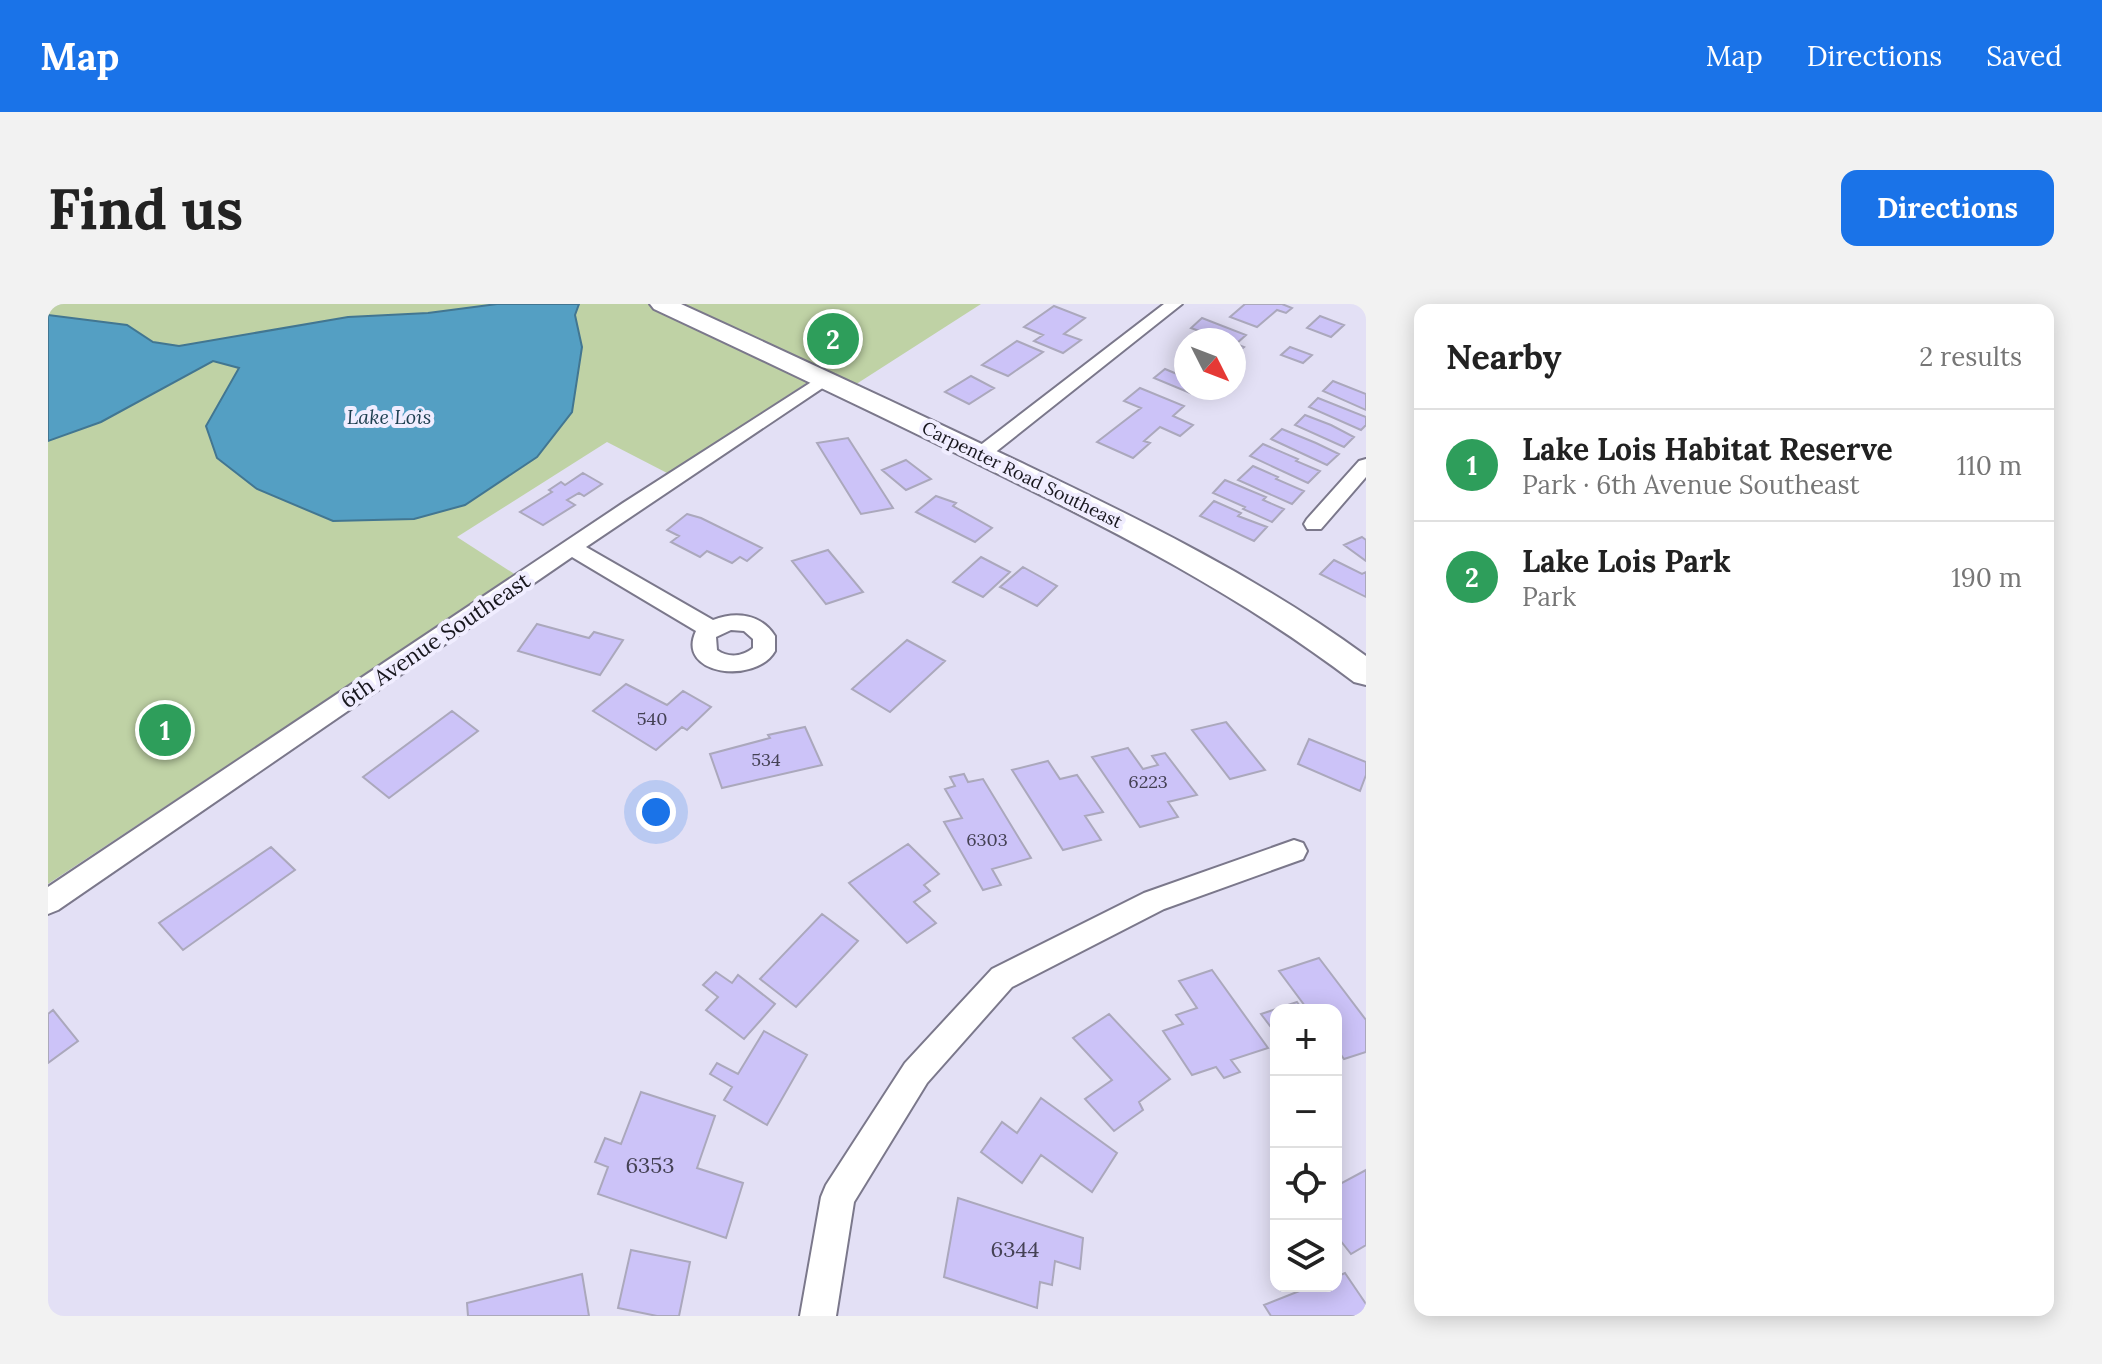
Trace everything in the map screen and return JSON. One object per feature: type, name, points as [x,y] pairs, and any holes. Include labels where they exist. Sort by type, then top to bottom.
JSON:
[{"type":"main road","name":"Carpenter Road Southeast","points":[[662,304],[1156,540],[1247,590],[1315,633],[1366,673]]},
{"type":"street","points":[[981,454],[1174,304]]},
{"type":"street","name":"6th Avenue Southeast","points":[[48,902],[824,379]]},
{"type":"street","points":[[1314,524],[1357,490],[1366,465]]},
{"type":"street","points":[[571,547],[711,629]]},
{"type":"street","points":[[818,1316],[838,1197],[916,1073],[1002,978],[1154,901],[1294,851]]},
{"type":"green space","points":[[48,304],[981,304],[847,390],[811,380],[669,474],[607,442],[457,537],[516,575],[48,884]]},
{"type":"water","name":"Lake Lois","points":[[497,304],[579,304],[575,315],[582,347],[572,412],[537,457],[465,505],[414,519],[333,521],[257,489],[217,458],[206,426],[239,368],[213,361],[101,422],[48,441],[48,315],[127,325],[153,342],[179,346],[348,317],[428,313]]},
{"type":"building","points":[[1245,304],[1282,304],[1292,308],[1286,313],[1277,310],[1257,327],[1230,317]]},
{"type":"building","points":[[1054,306],[1085,318],[1064,334],[1081,340],[1063,353],[1034,341],[1043,335],[1024,327]]},
{"type":"building","points":[[1320,316],[1344,325],[1331,337],[1307,328]]},
{"type":"building","points":[[1202,318],[1228,328],[1191,328]]},
{"type":"building","points":[[1017,341],[1043,352],[1008,376],[982,365]]},
{"type":"building","points":[[1290,347],[1312,355],[1303,363],[1281,355]]},
{"type":"building","points":[[1165,369],[1174,373],[1174,386],[1154,378]]},
{"type":"building","points":[[971,376],[994,388],[969,404],[945,392]]},
{"type":"building","points":[[1333,381],[1366,394],[1366,410],[1323,391]]},
{"type":"building","points":[[1140,388],[1184,406],[1173,416],[1193,425],[1180,436],[1160,427],[1144,441],[1150,443],[1133,458],[1097,442],[1141,408],[1124,401]]},
{"type":"building","points":[[1318,398],[1366,417],[1366,425],[1361,430],[1309,407]]},
{"type":"building","points":[[1305,415],[1354,437],[1344,447],[1295,425]]},
{"type":"building","points":[[1282,429],[1339,454],[1327,465],[1271,439]]},
{"type":"building","points":[[848,438],[893,508],[861,514],[817,443]]},
{"type":"building","points":[[1263,444],[1320,471],[1308,483],[1250,456]]},
{"type":"building","points":[[906,460],[931,479],[906,490],[882,470]]},
{"type":"building","points":[[1253,466],[1304,491],[1292,504],[1238,480]]},
{"type":"building","points":[[583,473],[602,484],[584,496],[579,493],[567,500],[575,505],[543,525],[520,512],[552,492],[549,490],[561,482],[565,485]]},
{"type":"building","points":[[1225,480],[1266,497],[1263,500],[1284,509],[1272,522],[1243,509],[1245,507],[1213,493]]},
{"type":"building","points":[[936,496],[956,503],[953,506],[992,528],[975,542],[916,512]]},
{"type":"building","points":[[1214,501],[1241,513],[1238,516],[1267,527],[1254,541],[1200,516]]},
{"type":"building","points":[[687,514],[762,548],[747,561],[740,557],[732,563],[707,551],[700,557],[671,542],[679,536],[667,530]]},
{"type":"building","points":[[1362,537],[1366,540],[1366,561],[1344,545]]},
{"type":"building","points":[[828,550],[863,592],[826,604],[792,561]]},
{"type":"building","points":[[981,557],[1010,572],[983,597],[953,582]]},
{"type":"building","points":[[1334,560],[1362,574],[1366,572],[1366,597],[1320,574]]},
{"type":"building","points":[[1023,567],[1057,586],[1037,606],[1000,587]]},
{"type":"building","points":[[537,624],[589,638],[594,632],[623,640],[600,675],[518,651]]},
{"type":"building","points":[[907,640],[945,661],[890,712],[852,689]]},
{"type":"building","points":[[626,684],[667,705],[683,691],[711,707],[687,730],[682,727],[656,750],[593,711]]},
{"type":"building","points":[[452,711],[478,731],[389,798],[363,777]]},
{"type":"building","points":[[1226,722],[1265,770],[1230,779],[1192,730]]},
{"type":"building","points":[[805,727],[822,765],[722,788],[710,754],[770,738],[768,735]]},
{"type":"building","points":[[1309,739],[1366,762],[1366,775],[1360,791],[1298,764]]},
{"type":"building","points":[[1128,748],[1143,769],[1158,765],[1152,756],[1165,753],[1197,795],[1168,802],[1178,817],[1140,827],[1092,757]]},
{"type":"building","points":[[1048,761],[1060,779],[1077,775],[1103,812],[1085,816],[1101,840],[1063,850],[1012,770]]},
{"type":"building","points":[[964,774],[968,782],[983,779],[1031,858],[992,869],[1001,885],[983,890],[944,822],[962,818],[945,789],[955,786],[950,777]]},
{"type":"building","points":[[908,844],[939,874],[924,885],[930,891],[914,902],[936,923],[907,943],[849,883]]},
{"type":"building","points":[[271,847],[295,870],[183,950],[159,923]]},
{"type":"building","points":[[822,914],[858,941],[796,1007],[760,979]]},
{"type":"building","points":[[1319,958],[1366,1020],[1366,1052],[1344,1059],[1342,1004],[1304,1004],[1279,971]]},
{"type":"building","points":[[1212,970],[1268,1048],[1231,1060],[1240,1072],[1224,1078],[1216,1067],[1192,1075],[1163,1031],[1183,1024],[1176,1015],[1197,1008],[1179,981]]},
{"type":"building","points":[[716,972],[732,983],[738,975],[775,1004],[744,1039],[706,1010],[718,997],[703,985]]},
{"type":"building","points":[[53,1010],[78,1041],[48,1063],[48,1014]]},
{"type":"building","points":[[1270,1011],[1270,1026],[1261,1014]]},
{"type":"building","points":[[1109,1014],[1170,1079],[1139,1102],[1143,1110],[1114,1131],[1085,1099],[1112,1080],[1073,1038]]},
{"type":"building","points":[[764,1031],[807,1055],[767,1125],[724,1100],[732,1087],[710,1074],[717,1063],[738,1074]]},
{"type":"building","points":[[641,1092],[715,1116],[697,1168],[743,1183],[726,1238],[598,1194],[608,1167],[595,1162],[605,1138],[621,1144]]},
{"type":"building","points":[[1041,1098],[1117,1153],[1092,1192],[1041,1155],[1022,1183],[981,1152],[1002,1122],[1017,1133]]},
{"type":"building","points":[[1366,1170],[1366,1245],[1351,1254],[1342,1243],[1342,1183]]},
{"type":"building","points":[[958,1198],[1083,1238],[1080,1269],[1055,1261],[1052,1285],[1040,1282],[1037,1308],[944,1277]]},
{"type":"building","points":[[631,1250],[690,1262],[679,1316],[657,1316],[618,1308]]},
{"type":"building","points":[[1345,1273],[1366,1304],[1366,1316],[1271,1316],[1264,1305],[1297,1292],[1342,1292],[1342,1274]]},
{"type":"building","points":[[582,1274],[589,1316],[468,1316],[467,1303]]},
{"type":"place","name":"Lake Lois Park","points":[[833,339]]},
{"type":"place","name":"Lake Lois Habitat Reserve","points":[[165,730]]}]
